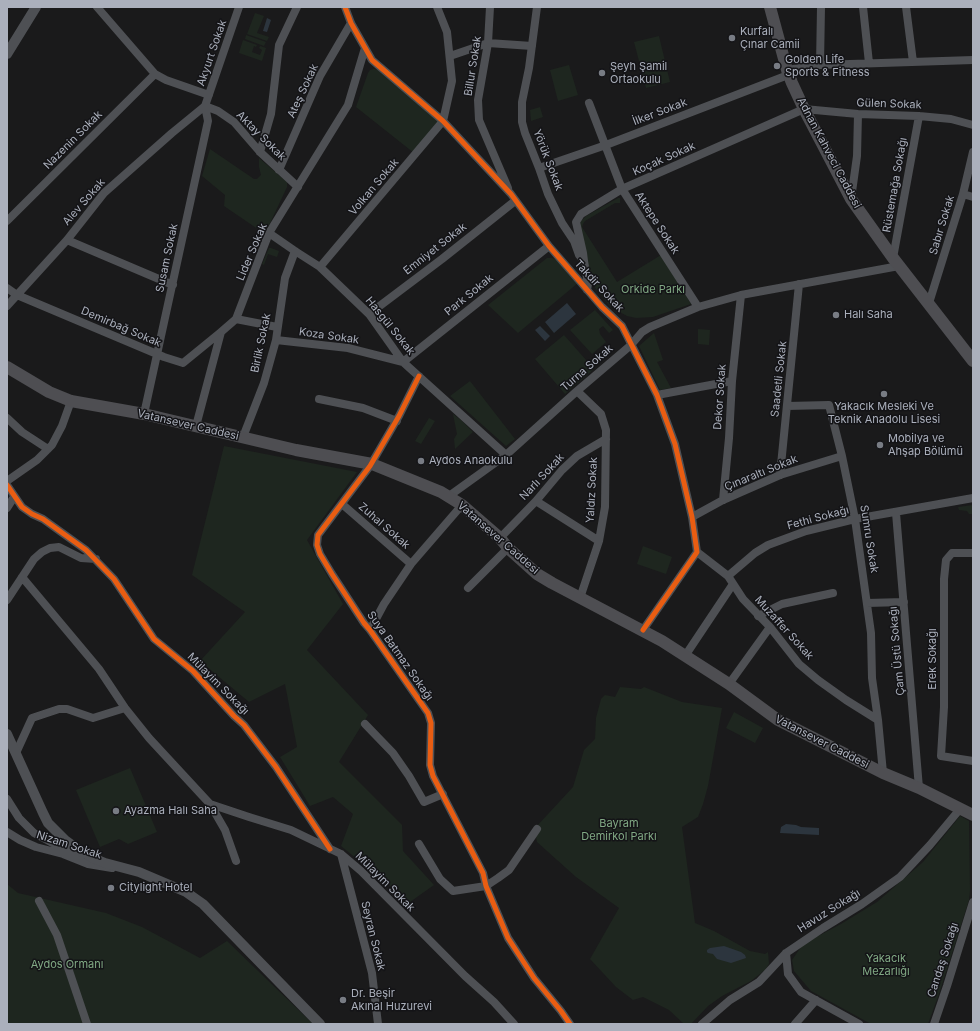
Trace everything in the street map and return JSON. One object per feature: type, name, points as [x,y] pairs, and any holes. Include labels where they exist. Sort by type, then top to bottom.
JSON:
[{"type":"main road","name":"Adnan Kahveci Caddesi","points":[[770,7],[787,72],[804,109],[851,199],[896,262],[973,361]]},
{"type":"main road","name":"Vatansever Caddesi","points":[[7,367],[49,392],[71,401],[144,414],[296,450],[372,464],[414,480],[449,496],[462,505],[500,538],[508,548],[537,574],[642,630],[685,656],[729,684],[778,720],[883,773],[919,788],[973,815]]},
{"type":"street","points":[[7,54],[10,41],[36,7]]},
{"type":"street","points":[[97,7],[154,74],[166,80],[209,95]]},
{"type":"street","name":"Akyurt Sokak","points":[[205,106],[239,7]]},
{"type":"street","points":[[260,152],[271,114],[279,45],[297,7]]},
{"type":"street","name":"Takdir Sokak","points":[[345,7],[351,24],[372,60],[443,121],[513,197],[549,246],[586,290],[622,326],[628,335],[631,345],[657,394],[675,444],[692,517],[697,552]]},
{"type":"street","points":[[438,7],[448,32],[452,81],[443,121]]},
{"type":"street","name":"Billur Sokak","points":[[490,7],[488,43],[478,100],[479,120],[513,197]]},
{"type":"street","name":"Yörük Sokak","points":[[537,7],[529,68],[522,102],[522,122],[548,194],[562,223],[574,241],[579,255],[584,261],[588,284],[586,290]]},
{"type":"street","points":[[820,65],[821,7]]},
{"type":"street","points":[[863,7],[869,63]]},
{"type":"street","points":[[906,7],[912,62]]},
{"type":"street","name":"Ateş Sokak","points":[[279,170],[320,76],[351,24]]},
{"type":"street","points":[[450,56],[488,43],[532,46]]},
{"type":"street","name":"Lider Sokak","points":[[221,332],[236,319],[270,233],[348,105],[365,48]]},
{"type":"street","name":"İlker Sokak","points":[[539,168],[606,145],[787,72],[820,65],[973,60]]},
{"type":"street","name":"Nazenin Sokak","points":[[7,221],[154,74]]},
{"type":"street","name":"Aktepe Sokak","points":[[589,103],[622,189],[698,307]]},
{"type":"street","name":"Aktay Sokak","points":[[205,106],[218,111],[234,122],[260,152],[298,187]]},
{"type":"street","name":"Alev Sokak","points":[[7,306],[67,240],[104,193],[205,106]]},
{"type":"street","name":"Susam Sokak","points":[[144,414],[208,120],[205,106]]},
{"type":"street","name":"Gülen Sokak","points":[[804,109],[858,114],[919,116],[951,119],[973,125]]},
{"type":"street","name":"Koçak Sokak","points":[[584,261],[584,253],[576,222],[581,214],[622,189],[804,109]]},
{"type":"street","points":[[851,199],[857,156],[858,114]]},
{"type":"street","name":"Rüstemağa Sokağı","points":[[896,262],[919,116]]},
{"type":"street","name":"Volkan Sokak","points":[[320,266],[443,121]]},
{"type":"street","name":"Sabır Sokak","points":[[929,303],[963,194],[973,152]]},
{"type":"street","points":[[963,194],[973,197]]},
{"type":"street","name":"Emniyet Sokak","points":[[369,314],[442,259],[513,197]]},
{"type":"street","name":"Hasgül Sokak","points":[[270,233],[295,251],[320,266],[369,314],[403,362],[506,455]]},
{"type":"street","points":[[67,240],[173,286]]},
{"type":"street","name":"Park Sokak","points":[[403,362],[549,246]]},
{"type":"street","name":"Birlik Sokak","points":[[243,437],[264,383],[276,340],[285,278],[295,251]]},
{"type":"street","name":"Turna Sokak","points":[[449,496],[506,455],[631,345],[642,332],[650,326],[698,307],[741,295],[799,284],[896,262]]},
{"type":"street","name":"Saadetli Sokak","points":[[780,475],[799,284]]},
{"type":"street","name":"Demirbağ Sokak","points":[[7,288],[16,295],[164,357],[183,363],[221,332]]},
{"type":"street","name":"Dekor Sokak","points":[[723,500],[729,438],[732,381],[741,295]]},
{"type":"street","points":[[236,319],[277,327]]},
{"type":"street","points":[[196,426],[221,332]]},
{"type":"street","name":"Koza Sokak","points":[[276,340],[348,348],[403,362]]},
{"type":"street","name":"Suya Batmaz Sokağı","points":[[419,376],[372,464],[318,535],[317,545],[320,554],[364,624],[370,630],[428,714],[431,723],[430,766],[433,776],[483,873],[486,886],[508,938],[534,978],[570,1024]]},
{"type":"street","points":[[657,394],[732,381]]},
{"type":"street","name":"Yaldız Sokak","points":[[577,391],[601,414],[606,430],[605,507],[599,541],[580,598]]},
{"type":"street","points":[[319,399],[363,408],[396,421]]},
{"type":"street","points":[[7,481],[38,460],[52,445],[62,426],[71,401]]},
{"type":"street","name":"Sumru Sokak","points":[[787,406],[829,405],[842,456],[855,519],[871,633],[872,678],[878,720]]},
{"type":"street","points":[[7,418],[22,432],[48,449]]},
{"type":"street","name":"Narlı Sokak","points":[[500,538],[536,501],[562,470],[577,456],[606,439]]},
{"type":"street","name":"Çınaraltı Sokak","points":[[692,517],[723,500],[780,475],[842,456]]},
{"type":"street","name":"Mülayim Sokağı","points":[[7,485],[14,497],[22,506],[86,550],[96,560],[114,579],[154,639],[193,672],[244,725],[276,767],[330,849]]},
{"type":"street","points":[[7,508],[14,497]]},
{"type":"street","name":"Fethi Sokağı","points":[[728,576],[755,553],[768,545],[806,531],[855,519],[896,513],[973,498]]},
{"type":"street","points":[[536,501],[599,541]]},
{"type":"street","name":"Zuhal Sokak","points":[[342,504],[411,564]]},
{"type":"street","points":[[370,630],[384,604],[411,564],[462,505]]},
{"type":"street","name":"Çam Üstü Sokağı","points":[[896,513],[919,788]]},
{"type":"street","points":[[7,600],[34,559],[42,552],[50,548],[59,547],[81,558],[96,560]]},
{"type":"street","points":[[468,588],[508,548]]},
{"type":"street","points":[[642,630],[697,552]]},
{"type":"street","name":"Muzaffer Sokak","points":[[697,552],[728,576],[743,599],[770,627],[799,664],[846,700],[878,720]]},
{"type":"street","name":"Erek Sokağı","points":[[973,553],[952,553],[946,560],[944,579],[944,707],[942,756],[973,761]]},
{"type":"street","points":[[22,577],[99,669],[125,708],[149,738],[210,804],[225,830],[236,861]]},
{"type":"street","points":[[685,656],[733,584]]},
{"type":"street","points":[[758,616],[782,604],[833,593]]},
{"type":"street","points":[[867,603],[904,602]]},
{"type":"street","points":[[729,684],[770,627]]},
{"type":"street","points":[[16,753],[32,718],[59,709],[67,709],[94,718],[125,708]]},
{"type":"street","points":[[878,720],[883,773]]},
{"type":"street","points":[[365,724],[393,753],[409,776],[424,802],[443,794]]},
{"type":"street","points":[[7,734],[48,823],[65,840],[93,858]]},
{"type":"street","points":[[7,742],[16,753]]},
{"type":"street","points":[[7,799],[19,818],[34,833],[60,848],[105,863],[139,872],[186,892],[197,900],[320,1024]]},
{"type":"street","name":"Mülayim Sokak","points":[[210,804],[291,830],[341,854],[362,871],[465,976],[494,1002],[514,1024]]},
{"type":"street","name":"Havuz Sokağı","points":[[702,1024],[730,1000],[759,982],[786,953],[862,904],[900,877],[930,845],[960,809]]},
{"type":"street","points":[[419,844],[440,879],[453,891],[486,886],[509,870],[537,829]]},
{"type":"street","name":"Nizam Sokak","points":[[7,832],[36,847],[63,854],[88,864],[108,868],[127,869]]},
{"type":"street","name":"Seyran Sokak","points":[[341,854],[372,973],[378,1024]]},
{"type":"street","points":[[40,901],[57,935],[86,1024]]},
{"type":"street","name":"Candaş Sokağı","points":[[934,1024],[973,902]]},
{"type":"street","points":[[786,953],[788,974],[801,992],[859,1024]]},
{"type":"street","points":[[795,1024],[816,1000]]},
{"type":"green space","points":[[255,13],[264,16],[257,33],[269,37],[267,41],[247,34]]},
{"type":"green space","points":[[246,35],[266,42],[264,46],[245,39]]},
{"type":"green space","points":[[659,36],[670,82],[646,88],[634,42]]},
{"type":"green space","points":[[243,40],[257,45],[256,47],[254,46],[252,52],[260,55],[262,50],[259,48],[260,46],[266,48],[262,61],[239,53]]},
{"type":"green space","points":[[569,65],[578,95],[558,101],[550,70]]},
{"type":"green space","points":[[370,70],[378,70],[438,121],[414,153],[356,107],[368,73]]},
{"type":"green space","points":[[540,107],[543,117],[531,121],[530,110]]},
{"type":"green space","points":[[210,149],[254,179],[257,179],[261,175],[259,158],[287,182],[287,187],[265,234],[224,206],[225,195],[202,176]]},
{"type":"green space","name":"Orkide Parkı","points":[[620,198],[620,203],[615,203],[585,221],[582,227],[617,282],[661,255],[691,304],[653,317],[636,318],[627,316],[609,305],[592,284],[579,225],[586,216]]},
{"type":"green space","points":[[269,248],[279,251],[277,257],[268,254],[264,265],[262,264]]},
{"type":"green space","points":[[547,258],[557,260],[578,283],[518,333],[488,305]]},
{"type":"green space","points":[[595,310],[613,330],[609,333],[603,326],[599,329],[600,334],[606,342],[592,354],[570,330]]},
{"type":"green space","points":[[698,329],[710,330],[709,345],[698,344]]},
{"type":"green space","points":[[654,333],[663,360],[657,362],[671,388],[660,390],[639,346]]},
{"type":"green space","points":[[564,335],[594,369],[565,394],[535,359]]},
{"type":"green space","points":[[470,381],[515,439],[506,446],[450,396]]},
{"type":"green space","points":[[453,414],[473,432],[455,449],[454,439],[457,434]]},
{"type":"green space","points":[[429,418],[435,421],[421,444],[415,441]]},
{"type":"green space","points":[[224,446],[357,472],[307,540],[343,604],[307,650],[368,715],[339,762],[402,825],[403,851],[434,885],[410,902],[341,846],[353,814],[333,797],[310,806],[280,757],[297,747],[285,684],[249,702],[200,661],[245,612],[192,575]]},
{"type":"green space","points":[[973,505],[973,514],[969,514],[967,511],[959,510],[958,507]]},
{"type":"green space","points":[[643,546],[672,557],[666,574],[637,564]]},
{"type":"green space","name":"Bayram Demirkol Parkı","points":[[620,687],[641,689],[644,687],[682,702],[722,708],[708,786],[703,804],[698,817],[682,827],[695,923],[714,931],[750,951],[765,954],[768,952],[769,964],[765,970],[751,981],[722,996],[708,1006],[691,1024],[684,1024],[669,1010],[643,997],[633,1000],[616,987],[590,959],[619,908],[576,877],[537,842],[536,827],[573,787],[584,750],[595,739],[596,718],[601,699],[605,695],[615,697]]},
{"type":"green space","points":[[734,712],[763,728],[755,743],[726,728]]},
{"type":"green space","name":"Ayazma Halı Saha","points":[[130,768],[157,832],[128,844],[119,839],[100,847],[76,790]]},
{"type":"green space","name":"Yakacık Mezarlığı","points":[[960,816],[969,821],[969,900],[928,1024],[871,1024],[811,991],[794,971],[792,960],[803,944],[841,924],[877,902],[923,862]]},
{"type":"green space","name":"Aydos Ormanı","points":[[7,884],[18,893],[106,913],[142,927],[200,958],[227,941],[313,1024],[7,1024]]},
{"type":"shaded area","points":[[267,18],[271,20],[267,32],[263,31]]},
{"type":"shaded area","points":[[567,303],[576,314],[554,333],[545,322]]},
{"type":"shaded area","points":[[540,326],[550,336],[545,341],[535,330]]},
{"type":"shaded area","points":[[786,824],[819,828],[819,835],[780,833],[781,827]]},
{"type":"shaded area","points":[[724,946],[741,952],[746,958],[731,963],[717,959],[713,954],[707,952],[710,948]]},
{"type":"cycle path","points":[[345,7],[351,23],[372,60],[443,121],[511,194],[549,246],[602,307],[622,326],[657,395],[675,444],[692,517],[697,552],[643,630]]},
{"type":"cycle path","points":[[419,376],[399,416],[370,466],[318,535],[317,545],[320,554],[332,574],[364,623],[428,713],[431,723],[430,765],[433,776],[483,873],[486,886],[508,938],[534,978],[570,1024]]},
{"type":"cycle path","points":[[7,485],[22,507],[43,519],[86,550],[114,579],[154,639],[193,671],[244,725],[276,767],[330,849]]},
{"type":"place","name":"Kurfalı Çınar Camii","points":[[732,38]]},
{"type":"place","name":"Golden Life Sports & Fitness","points":[[777,66]]},
{"type":"place","name":"Şeyh Şamil Ortaokulu","points":[[602,73]]},
{"type":"place","name":"Halı Saha","points":[[836,315]]},
{"type":"place","name":"Yakacık Mesleki Ve Teknik Anadolu Lisesi","points":[[884,394]]},
{"type":"place","name":"Mobilya ve Ahşap Bölümü","points":[[880,445]]},
{"type":"place","name":"Aydos Anaokulu","points":[[421,461]]},
{"type":"place","name":"Ayazma Halı Saha","points":[[116,811]]},
{"type":"place","name":"Citylight Hotel","points":[[111,888]]},
{"type":"place","name":"Dr. Beşir Akınal Huzurevi","points":[[343,1000]]}]
